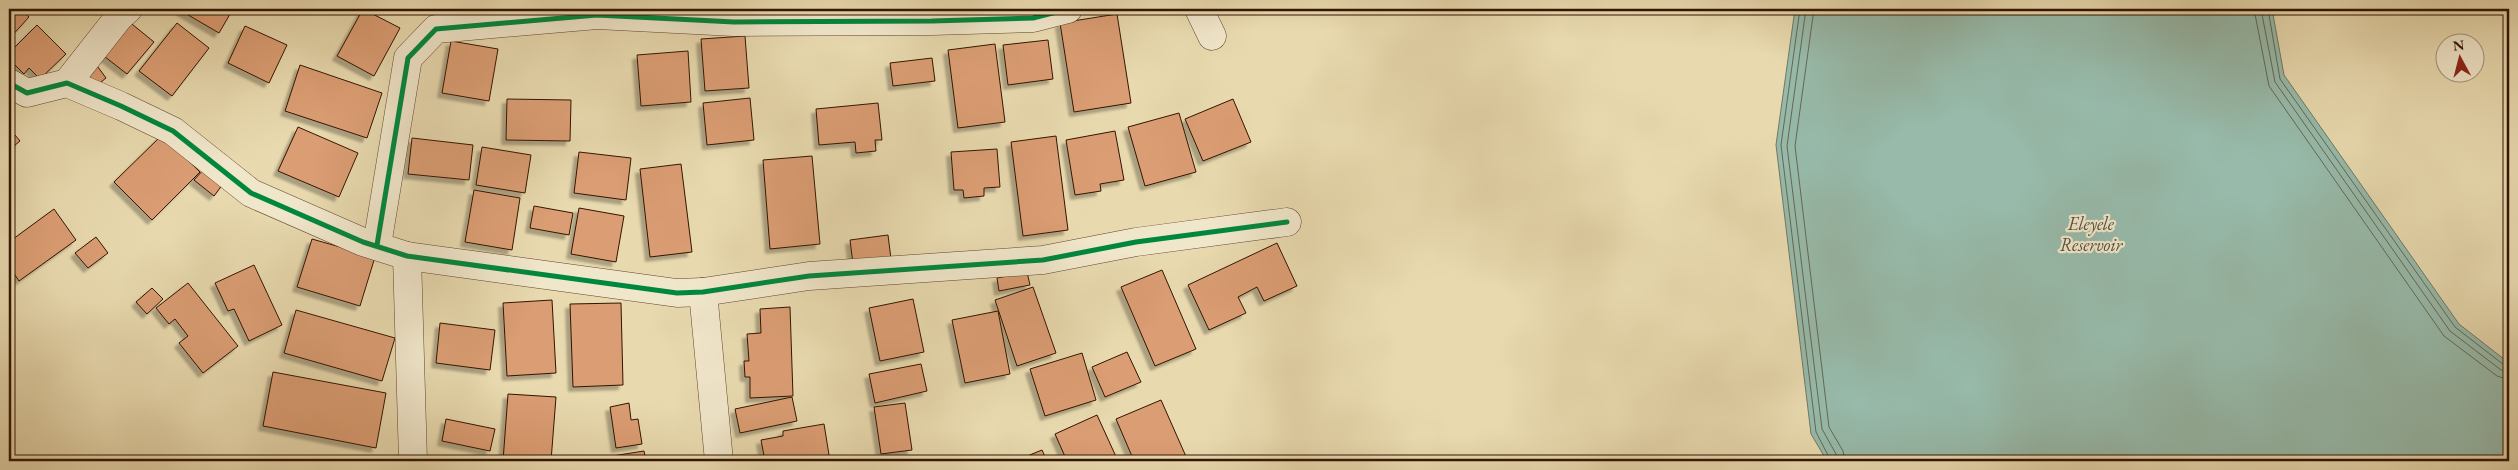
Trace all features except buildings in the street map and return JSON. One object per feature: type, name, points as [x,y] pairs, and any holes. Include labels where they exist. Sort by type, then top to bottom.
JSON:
[{"type":"street","points":[[67,83],[118,17],[128,9]]},
{"type":"street","points":[[377,245],[408,58],[436,29],[598,15],[701,14],[922,21],[1033,18],[1068,9]]},
{"type":"street","points":[[1199,9],[1212,36]]},
{"type":"street","points":[[9,83],[27,93],[67,83],[121,106],[173,132],[252,193],[363,242],[407,256],[677,293],[703,292],[809,276],[1043,260],[1136,242],[1287,222]]},
{"type":"street","points":[[407,256],[413,461]]},
{"type":"street","points":[[703,292],[719,461]]},
{"type":"water","name":"Eleyele Reservoir","points":[[1795,9],[2272,9],[2284,75],[2459,324],[2509,363],[2509,461],[1827,461],[1811,434],[1776,145]]},
{"type":"cycle path","points":[[377,245],[408,58],[436,29],[597,15],[734,22],[932,21],[1033,18],[1068,9]]},
{"type":"cycle path","points":[[9,83],[27,93],[67,83],[121,106],[173,131],[251,193],[363,242],[407,256],[677,293],[703,292],[809,276],[1043,260],[1136,242],[1287,222]]}]
